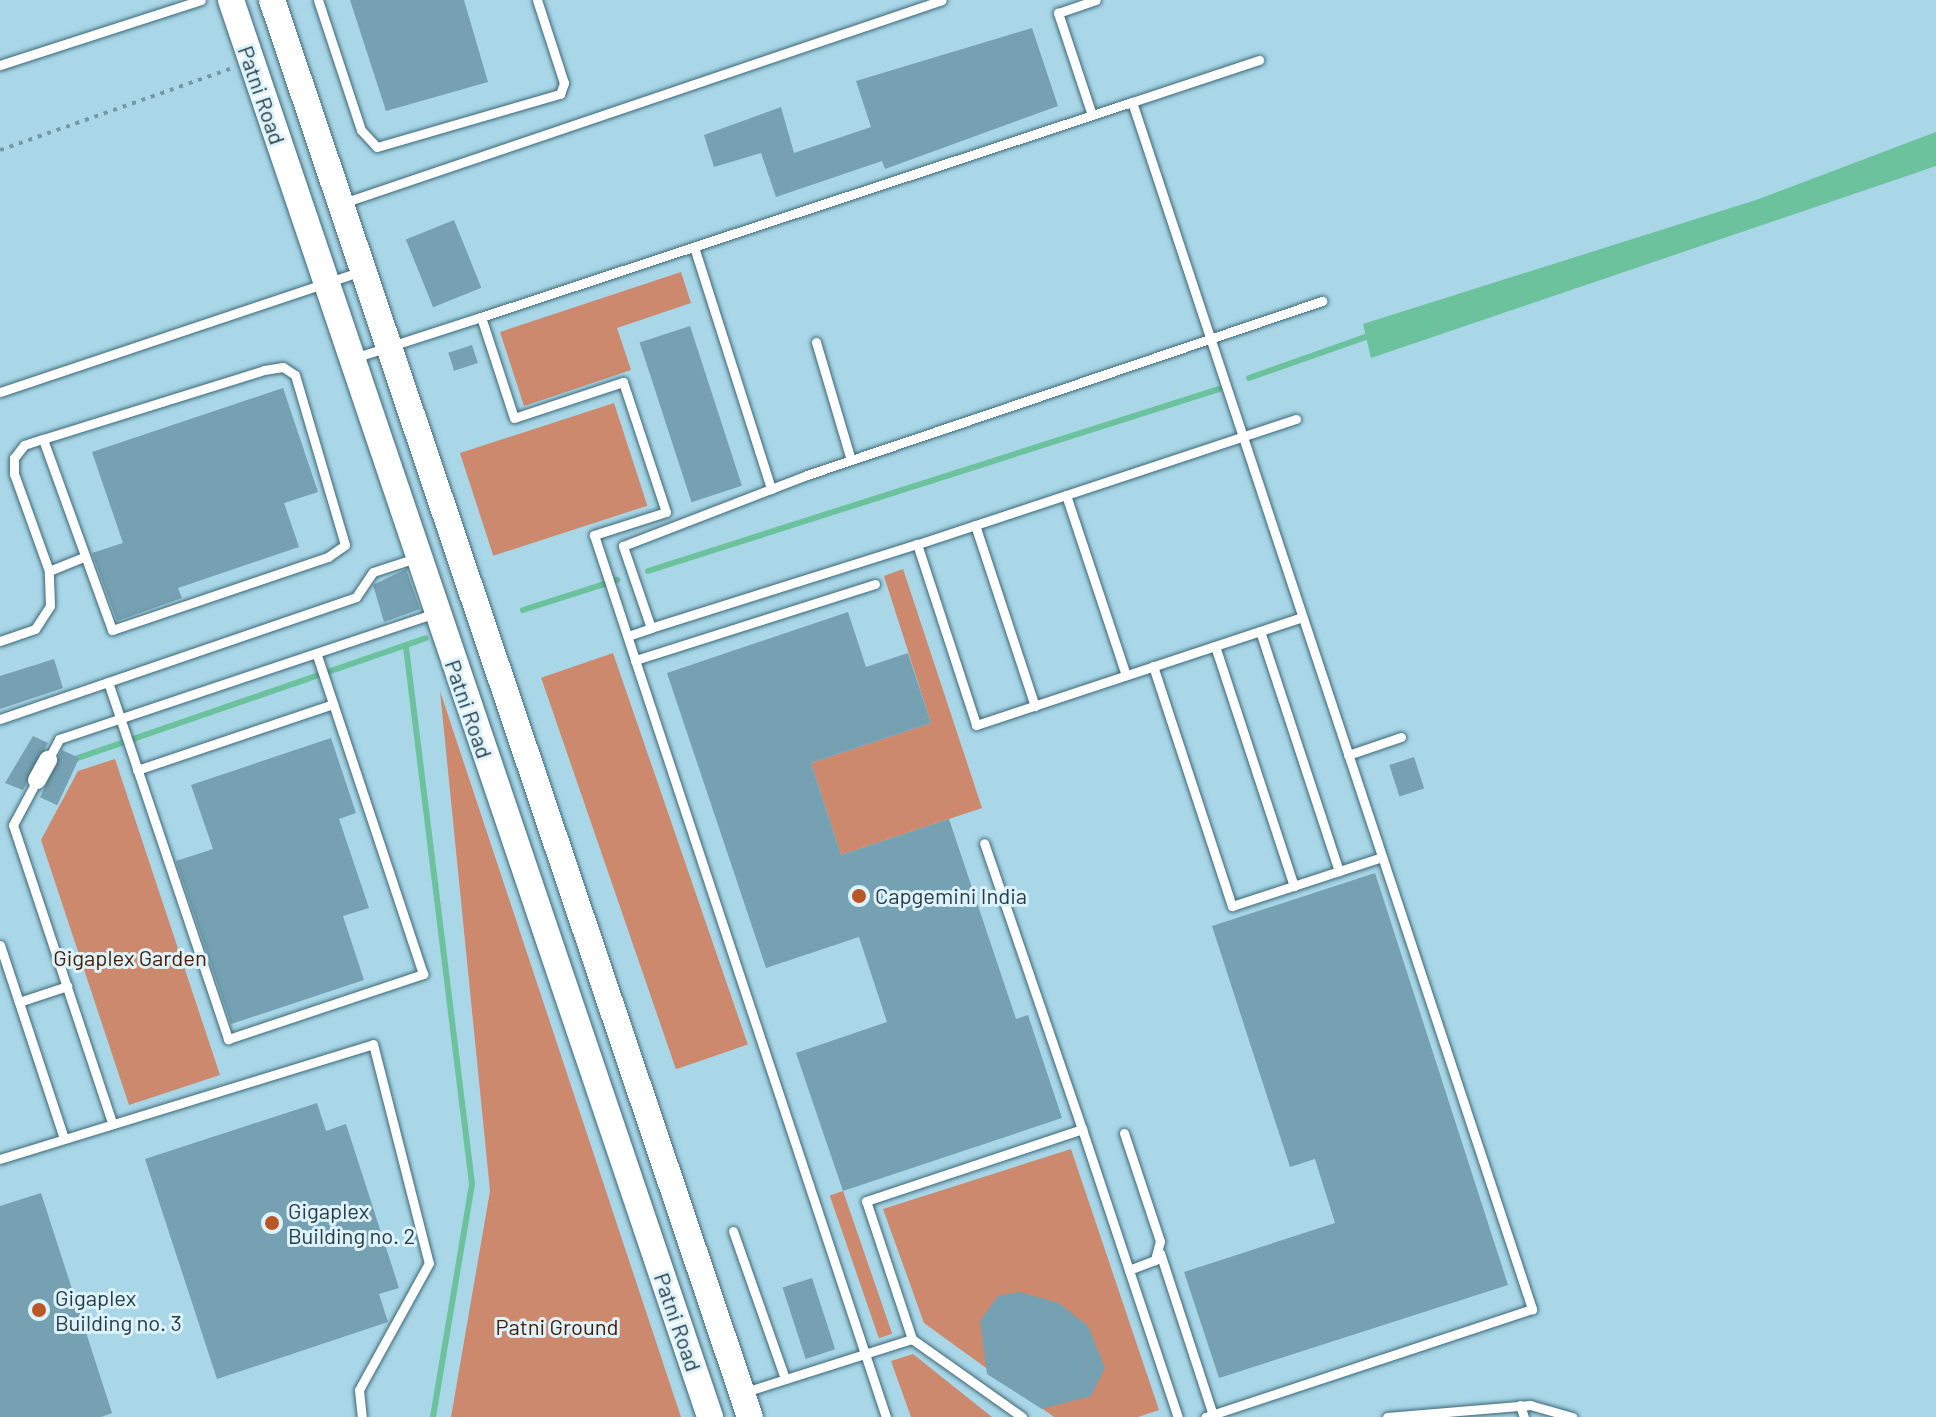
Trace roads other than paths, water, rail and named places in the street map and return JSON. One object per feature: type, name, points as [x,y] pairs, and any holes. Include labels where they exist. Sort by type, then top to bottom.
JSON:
[{"type":"main road","name":"Patni Road","points":[[231,0],[710,1417]]},
{"type":"main road","name":"Patni Road","points":[[272,0],[746,1405]]},
{"type":"street","points":[[37,780],[48,760]]},
{"type":"lane","points":[[0,65],[201,0]]},
{"type":"lane","points":[[318,0],[361,130],[377,147],[560,94],[564,83],[537,0]]},
{"type":"lane","points":[[341,203],[942,0]]},
{"type":"lane","points":[[1092,115],[1058,13],[1096,0]]},
{"type":"lane","points":[[351,359],[1259,60]]},
{"type":"lane","points":[[1124,1133],[1209,1416],[1532,1309],[1132,102]]},
{"type":"lane","points":[[694,247],[771,489]]},
{"type":"lane","points":[[0,392],[364,271]]},
{"type":"lane","points":[[651,628],[626,540],[851,460],[1322,301]]},
{"type":"lane","points":[[481,317],[514,418],[623,382],[666,512],[594,535],[886,1417]]},
{"type":"lane","points":[[816,342],[851,460]]},
{"type":"lane","points":[[0,641],[35,629],[50,606],[49,571],[14,474],[14,458],[43,439],[283,367],[295,375],[345,528],[345,545],[328,557],[121,630],[104,623],[43,439]]},
{"type":"lane","points":[[626,631],[651,628],[917,544],[1296,419]]},
{"type":"lane","points":[[1066,495],[1126,675]]},
{"type":"lane","points":[[975,525],[1035,706]]},
{"type":"lane","points":[[917,544],[976,725],[1302,617]]},
{"type":"lane","points":[[49,571],[83,557]]},
{"type":"lane","points":[[0,719],[356,597],[373,572],[418,557]]},
{"type":"lane","points":[[635,660],[875,584]]},
{"type":"lane","points":[[48,760],[59,739],[436,613]]},
{"type":"lane","points":[[1260,631],[1339,871]]},
{"type":"lane","points":[[1215,646],[1294,886]]},
{"type":"lane","points":[[108,682],[228,1039],[423,974],[316,653]]},
{"type":"lane","points":[[1153,666],[1232,906],[1382,857]]},
{"type":"lane","points":[[137,770],[333,704]]},
{"type":"lane","points":[[1348,755],[1401,737]]},
{"type":"lane","points":[[37,780],[13,825],[112,1123]]},
{"type":"lane","points":[[984,843],[1178,1417]]},
{"type":"lane","points":[[0,945],[64,1138]]},
{"type":"lane","points":[[19,1002],[67,986]]},
{"type":"lane","points":[[0,1159],[373,1044],[429,1263],[359,1390],[362,1417]]},
{"type":"lane","points":[[1022,1417],[912,1339],[866,1201],[1082,1129]]},
{"type":"lane","points":[[733,1231],[785,1379]]},
{"type":"lane","points":[[1129,1270],[1160,1253]]},
{"type":"lane","points":[[746,1405],[785,1379],[912,1339]]},
{"type":"lane","points":[[1387,1417],[1520,1405],[1561,1409],[1572,1417]]},
{"type":"lane","points":[[1520,1405],[1524,1417]]},
{"type":"waterway","points":[[1249,378],[1374,334]]},
{"type":"waterway","points":[[648,571],[1219,389]]},
{"type":"waterway","points":[[523,610],[617,580]]},
{"type":"waterway","points":[[72,760],[426,638]]},
{"type":"waterway","points":[[406,647],[472,1184],[433,1417]]},
{"type":"place","name":"Capgemini India","points":[[859,896]]},
{"type":"place","name":"Gigaplex Building no. 2","points":[[272,1223]]},
{"type":"place","name":"Gigaplex Building no. 3","points":[[39,1310]]},
{"type":"park label","name":"Gigaplex Garden","points":[[130,958]]},
{"type":"park label","name":"Patni Ground","points":[[557,1327]]}]
